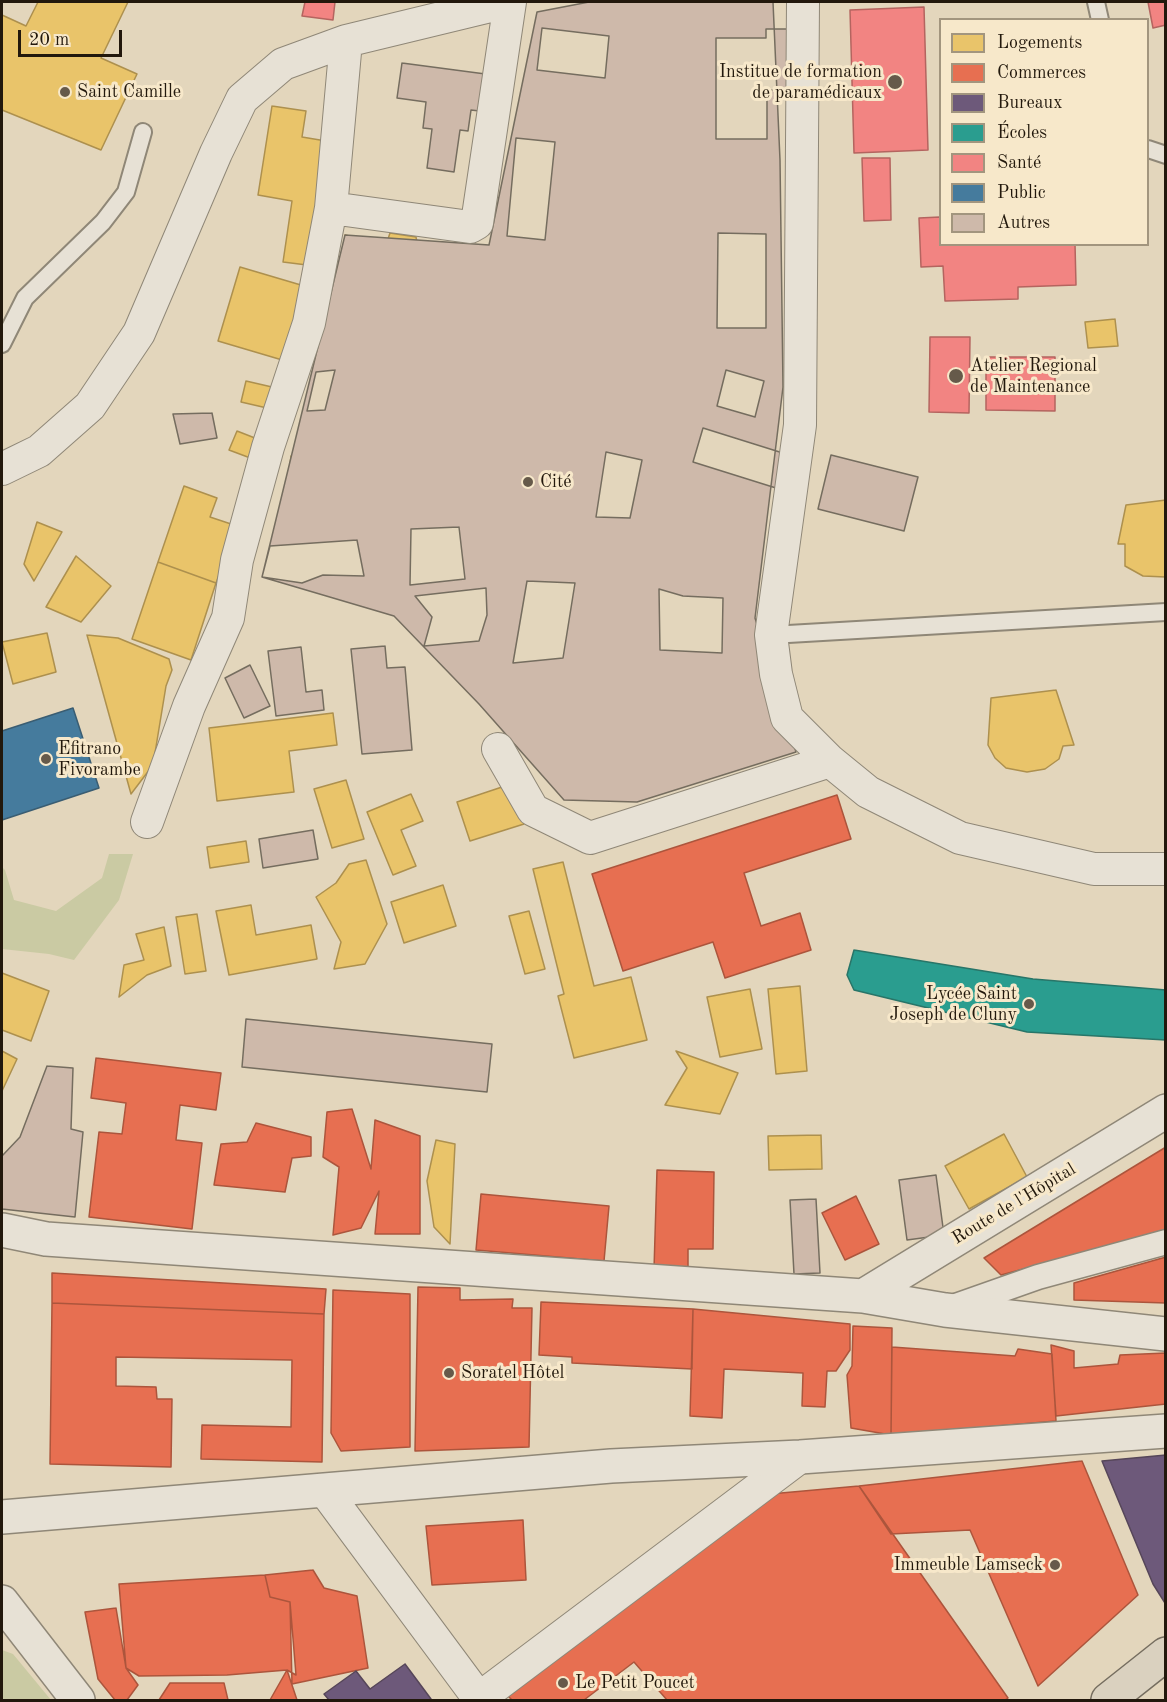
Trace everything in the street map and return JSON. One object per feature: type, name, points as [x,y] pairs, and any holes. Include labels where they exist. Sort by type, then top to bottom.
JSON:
[{"type":"main road","points":[[1108,1701],[1166,1654]]},
{"type":"street","points":[[2,469],[39,451],[90,406],[139,333],[216,153],[242,99],[283,64],[346,41],[509,2],[477,223],[470,228],[331,208]]},
{"type":"street","points":[[803,2],[800,426],[771,635],[776,674],[787,718],[830,760],[868,792],[960,838],[1094,869],[1166,869]]},
{"type":"street","points":[[147,822],[189,706],[228,618],[237,560],[268,447],[309,323],[331,208],[346,41]]},
{"type":"street","points":[[498,749],[533,810],[590,838],[830,760]]},
{"type":"street","name":"Route de l'Hôpital","points":[[863,1296],[1166,1111]]},
{"type":"street","points":[[2,1230],[46,1239],[863,1296],[945,1310],[1166,1334]]},
{"type":"street","points":[[945,1310],[1038,1277],[1166,1242]]},
{"type":"street","points":[[2,1517],[612,1466],[800,1457],[1166,1431]]},
{"type":"street","points":[[325,1491],[478,1700],[800,1457]]},
{"type":"street","points":[[2,1602],[78,1701]]},
{"type":"lane","points":[[1096,2],[1100,18]]},
{"type":"lane","points":[[2,344],[25,298],[103,222],[126,192],[143,132]]},
{"type":"lane","points":[[1149,149],[1166,155]]},
{"type":"lane","points":[[771,635],[1166,612]]},
{"type":"green space","points":[[109,854],[133,854],[119,900],[74,960],[49,954],[2,949],[2,867],[14,900],[56,911],[102,878]]},
{"type":"green space","points":[[2,1650],[13,1654],[51,1700],[2,1700]]},
{"type":"building: Logements","name":"Saint Camille","points":[[38,2],[128,2],[101,58],[137,74],[101,150],[2,110],[2,15],[26,26]]},
{"type":"building: Logements","points":[[643,2],[677,2],[676,13],[642,10]]},
{"type":"building: Logements","points":[[272,106],[306,111],[302,137],[326,141],[307,265],[283,262],[292,201],[258,195]]},
{"type":"building: Logements","points":[[390,233],[416,237],[419,254],[415,301],[364,303],[357,286],[336,284],[345,259],[345,235],[386,245]]},
{"type":"building: Logements","points":[[240,267],[311,288],[289,362],[218,341]]},
{"type":"building: Logements","points":[[398,313],[433,329],[418,353],[385,339]]},
{"type":"building: Logements","points":[[1115,319],[1118,346],[1088,348],[1085,322]]},
{"type":"building: Logements","points":[[246,381],[272,387],[267,408],[241,402]]},
{"type":"building: Logements","points":[[431,393],[441,400],[435,416],[492,438],[494,451],[484,458],[447,449],[442,464],[412,455]]},
{"type":"building: Logements","points":[[237,431],[260,440],[253,459],[229,450]]},
{"type":"building: Logements","points":[[324,450],[343,450],[341,473],[323,470]]},
{"type":"building: Logements","points":[[357,451],[382,462],[391,523],[367,529],[367,485],[350,481]]},
{"type":"building: Logements","points":[[308,455],[306,477],[289,473],[291,456]]},
{"type":"building: Logements","points":[[499,468],[499,496],[481,496],[480,469]]},
{"type":"building: Logements","points":[[551,471],[591,475],[593,488],[583,499],[551,499]]},
{"type":"building: Logements","points":[[184,486],[217,498],[210,517],[237,526],[216,583],[158,562]]},
{"type":"building: Logements","points":[[341,496],[341,523],[307,522],[314,501]]},
{"type":"building: Logements","points":[[1166,500],[1166,577],[1143,576],[1125,566],[1125,544],[1118,544],[1126,505]]},
{"type":"building: Logements","points":[[37,522],[62,532],[34,581],[24,564]]},
{"type":"building: Logements","points":[[76,556],[111,586],[81,622],[46,607]]},
{"type":"building: Logements","points":[[158,562],[216,583],[191,660],[132,639]]},
{"type":"building: Logements","points":[[47,633],[56,672],[13,684],[2,642]]},
{"type":"building: Logements","points":[[87,635],[118,638],[169,659],[172,670],[166,686],[153,765],[131,794]]},
{"type":"building: Logements","points":[[619,668],[620,711],[580,711],[579,669]]},
{"type":"building: Logements","points":[[747,668],[780,745],[685,785],[637,714]]},
{"type":"building: Logements","points":[[1056,690],[1074,745],[1063,746],[1059,759],[1045,769],[1027,772],[1006,768],[995,758],[988,745],[991,698]]},
{"type":"building: Logements","points":[[333,713],[337,745],[289,751],[294,792],[217,801],[209,728]]},
{"type":"building: Logements","points":[[346,780],[364,839],[332,848],[314,789]]},
{"type":"building: Logements","points":[[511,784],[524,824],[470,841],[457,802]]},
{"type":"building: Logements","points":[[411,794],[423,821],[401,830],[416,866],[393,875],[367,812]]},
{"type":"building: Logements","points":[[246,841],[249,862],[210,868],[207,847]]},
{"type":"building: Logements","points":[[366,860],[387,924],[365,964],[334,969],[341,942],[316,897],[336,883],[349,864]]},
{"type":"building: Logements","points":[[563,862],[594,986],[631,977],[647,1040],[574,1058],[558,996],[564,994],[533,869]]},
{"type":"building: Logements","points":[[443,885],[456,926],[404,943],[391,902]]},
{"type":"building: Logements","points":[[251,905],[256,935],[311,925],[317,959],[229,975],[216,911]]},
{"type":"building: Logements","points":[[529,911],[545,969],[525,974],[509,916]]},
{"type":"building: Logements","points":[[197,914],[206,971],[185,974],[176,917]]},
{"type":"building: Logements","points":[[164,927],[171,966],[147,975],[119,997],[124,965],[144,960],[136,934]]},
{"type":"building: Logements","points":[[2,973],[49,991],[31,1041],[2,1030]]},
{"type":"building: Logements","points":[[800,986],[807,1071],[776,1074],[768,989]]},
{"type":"building: Logements","points":[[750,989],[762,1049],[720,1057],[707,997]]},
{"type":"building: Logements","points":[[2,1051],[17,1059],[2,1091]]},
{"type":"building: Logements","points":[[676,1051],[738,1073],[720,1114],[665,1105],[687,1068]]},
{"type":"building: Logements","points":[[1004,1134],[1027,1177],[969,1209],[945,1166]]},
{"type":"building: Logements","points":[[821,1135],[822,1169],[769,1170],[768,1136]]},
{"type":"building: Logements","points":[[436,1140],[455,1144],[450,1244],[434,1227],[427,1181]]},
{"type":"building: Commerces","points":[[837,795],[851,839],[744,873],[761,926],[800,913],[811,950],[725,978],[713,942],[623,971],[592,874]]},
{"type":"building: Commerces","points":[[96,1058],[221,1073],[216,1110],[180,1105],[176,1140],[202,1143],[192,1229],[89,1217],[99,1132],[122,1134],[126,1103],[91,1098]]},
{"type":"building: Commerces","points":[[352,1109],[371,1169],[375,1120],[420,1136],[420,1234],[375,1234],[379,1191],[361,1228],[333,1235],[339,1167],[323,1157],[327,1112]]},
{"type":"building: Commerces","points":[[256,1123],[311,1137],[311,1156],[292,1158],[285,1192],[214,1185],[221,1144],[247,1142]]},
{"type":"building: Commerces","points":[[1166,1147],[1166,1231],[1001,1275],[984,1258]]},
{"type":"building: Commerces","points":[[657,1170],[714,1172],[713,1249],[688,1249],[688,1270],[654,1269]]},
{"type":"building: Commerces","points":[[481,1194],[609,1206],[604,1261],[476,1250]]},
{"type":"building: Commerces","points":[[856,1196],[879,1244],[845,1260],[822,1213]]},
{"type":"building: Commerces","points":[[1166,1257],[1166,1303],[1074,1300],[1074,1283]]},
{"type":"building: Commerces","points":[[52,1273],[326,1289],[324,1314],[52,1303]]},
{"type":"building: Commerces","points":[[418,1287],[460,1288],[460,1300],[513,1299],[512,1308],[532,1308],[529,1447],[415,1451]]},
{"type":"building: Commerces","points":[[333,1290],[410,1294],[410,1447],[341,1451],[331,1433]]},
{"type":"building: Commerces","points":[[541,1302],[693,1309],[692,1369],[572,1363],[572,1357],[539,1355]]},
{"type":"building: Commerces","points":[[52,1303],[324,1314],[322,1462],[201,1459],[202,1425],[291,1427],[292,1360],[116,1357],[116,1386],[156,1387],[157,1399],[172,1399],[171,1467],[50,1464]]},
{"type":"building: Commerces","points":[[693,1309],[850,1324],[850,1350],[836,1371],[827,1371],[825,1407],[802,1406],[803,1373],[724,1369],[722,1418],[690,1416]]},
{"type":"building: Commerces","points":[[853,1326],[892,1328],[891,1435],[851,1428],[847,1375],[852,1366]]},
{"type":"building: Commerces","points":[[1051,1345],[1074,1351],[1074,1368],[1118,1364],[1120,1355],[1166,1353],[1166,1404],[1056,1416]]},
{"type":"building: Commerces","points":[[892,1347],[1015,1356],[1018,1349],[1052,1354],[1056,1421],[891,1435]]},
{"type":"building: Commerces","name":"Immeuble Lamseck","points":[[1082,1461],[1138,1595],[1038,1686],[970,1530],[891,1534],[859,1486]]},
{"type":"building: Commerces","points":[[859,1486],[1008,1698],[1005,1700],[667,1700],[634,1662],[584,1700],[512,1700],[507,1695],[770,1494]]},
{"type":"building: Commerces","points":[[523,1520],[526,1580],[432,1585],[426,1526]]},
{"type":"building: Commerces","points":[[313,1570],[324,1588],[357,1596],[368,1668],[292,1684],[290,1602],[270,1597],[265,1575]]},
{"type":"building: Commerces","points":[[265,1575],[270,1597],[290,1602],[296,1675],[287,1670],[227,1675],[139,1676],[126,1668],[119,1584]]},
{"type":"building: Commerces","points":[[116,1608],[126,1668],[138,1685],[127,1700],[115,1700],[98,1679],[85,1612]]},
{"type":"building: Commerces","points":[[287,1670],[297,1700],[270,1700]]},
{"type":"building: Commerces","points":[[170,1683],[224,1683],[228,1700],[159,1700]]},
{"type":"building: Bureaux","points":[[1166,1455],[1165,1603],[1153,1584],[1102,1461]]},
{"type":"building: Bureaux","points":[[405,1664],[431,1699],[329,1700],[324,1694],[356,1671],[370,1689]]},
{"type":"building: Écoles","points":[[854,950],[1033,979],[1166,990],[1166,1040],[1027,1032],[854,990],[847,975]]},
{"type":"building: Santé","points":[[305,2],[335,2],[333,20],[302,16]]},
{"type":"building: Santé","points":[[1148,2],[1166,2],[1166,25],[1153,28]]},
{"type":"building: Santé","points":[[924,7],[928,150],[854,153],[850,10]]},
{"type":"building: Santé","points":[[862,158],[890,158],[891,220],[864,221]]},
{"type":"building: Santé","points":[[939,217],[939,246],[1075,246],[1076,285],[1018,287],[1018,299],[945,301],[943,266],[921,267],[919,218]]},
{"type":"building: Santé","points":[[930,337],[970,337],[969,413],[929,412]]},
{"type":"building: Santé","points":[[986,357],[1055,357],[1055,411],[986,410]]},
{"type":"building: Public","name":"Efitrano Fivorambe","points":[[73,708],[99,788],[2,820],[2,731]]},
{"type":"building: Autres","name":"Cité","points":[[589,2],[773,2],[780,160],[783,387],[755,618],[796,752],[637,802],[564,800],[479,704],[394,616],[262,577],[345,235],[489,245],[537,12]]},
{"type":"building: Autres","points":[[542,28],[609,36],[605,78],[537,70]]},
{"type":"building: Autres","points":[[766,29],[788,29],[788,90],[767,90],[767,139],[716,139],[716,38],[766,38]]},
{"type":"building: Autres","points":[[402,63],[493,75],[488,112],[471,110],[468,131],[460,130],[454,172],[427,168],[432,129],[423,128],[426,102],[397,98]]},
{"type":"building: Autres","points":[[516,138],[555,142],[545,240],[507,236]]},
{"type":"building: Autres","points":[[718,233],[766,234],[766,328],[717,328]]},
{"type":"building: Autres","points":[[335,370],[325,410],[307,411],[316,372]]},
{"type":"building: Autres","points":[[726,370],[764,381],[755,417],[717,406]]},
{"type":"building: Autres","points":[[212,413],[217,438],[180,444],[173,414]]},
{"type":"building: Autres","points":[[703,428],[786,454],[776,488],[693,462]]},
{"type":"building: Autres","points":[[606,452],[642,460],[630,518],[596,517]]},
{"type":"building: Autres","points":[[831,455],[918,477],[904,531],[818,509]]},
{"type":"building: Autres","points":[[459,527],[465,579],[410,585],[411,529]]},
{"type":"building: Autres","points":[[357,540],[364,576],[323,575],[302,583],[262,577],[270,546]]},
{"type":"building: Autres","points":[[527,581],[575,583],[563,658],[513,663]]},
{"type":"building: Autres","points":[[486,588],[487,615],[479,641],[424,646],[432,617],[415,596]]},
{"type":"building: Autres","points":[[659,589],[683,596],[723,598],[722,653],[660,650]]},
{"type":"building: Autres","points":[[385,646],[387,668],[405,667],[412,750],[362,754],[351,649]]},
{"type":"building: Autres","points":[[301,647],[306,692],[322,690],[324,710],[276,716],[268,651]]},
{"type":"building: Autres","points":[[250,665],[270,706],[244,718],[225,678]]},
{"type":"building: Autres","points":[[313,830],[318,859],[263,868],[259,839]]},
{"type":"building: Autres","points":[[246,1019],[492,1044],[487,1092],[242,1067]]},
{"type":"building: Autres","points":[[47,1066],[73,1068],[71,1129],[83,1132],[75,1217],[2,1209],[2,1156],[20,1137]]},
{"type":"building: Autres","points":[[936,1175],[944,1235],[907,1240],[899,1180]]},
{"type":"building: Autres","points":[[816,1199],[820,1273],[794,1274],[790,1200]]},
{"type":"place","name":"Institue de formation de paramédicaux","points":[[895,82]]},
{"type":"place","name":"Saint Camille","points":[[65,92]]},
{"type":"place","name":"Atelier Regional de Maintenance","points":[[956,376]]},
{"type":"place","name":"Cité","points":[[528,482]]},
{"type":"place","name":"Efitrano Fivorambe","points":[[46,759]]},
{"type":"place","name":"Lycée Saint Joseph de Cluny","points":[[1029,1004]]},
{"type":"place","name":"Soratel Hôtel","points":[[449,1373]]},
{"type":"place","name":"Immeuble Lamseck","points":[[1055,1565]]},
{"type":"place","name":"Le Petit Poucet","points":[[563,1683]]}]
